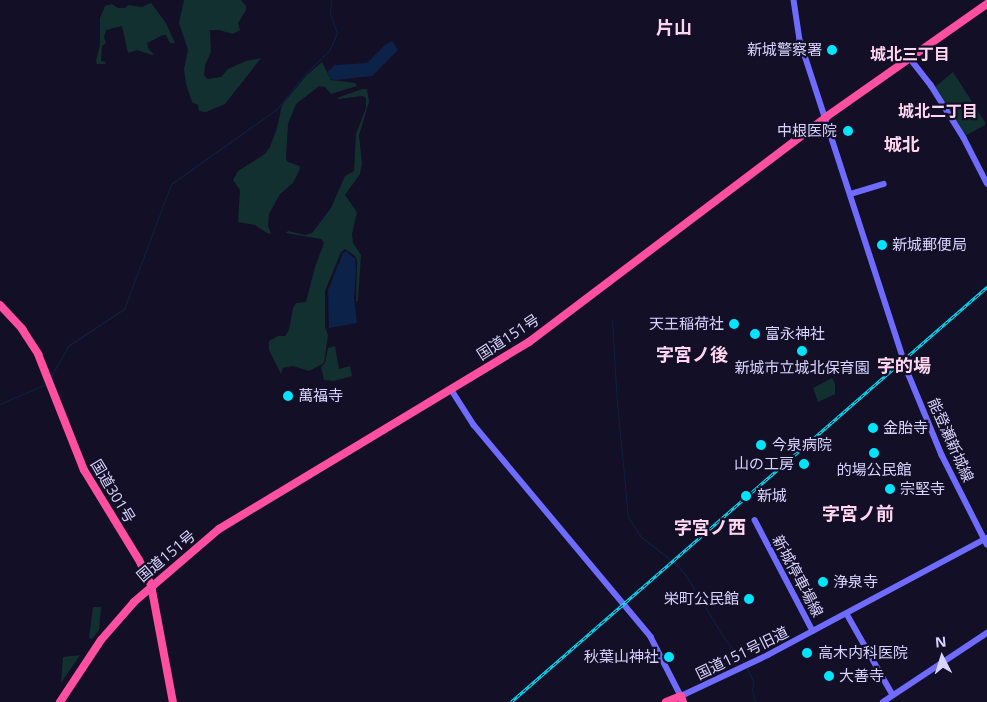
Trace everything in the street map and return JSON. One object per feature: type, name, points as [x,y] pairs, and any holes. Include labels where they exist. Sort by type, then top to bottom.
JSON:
[{"type":"highway","name":"国道151号","points":[[60,702],[101,640],[152,585],[234,520],[550,327],[826,117],[987,4]]},
{"type":"highway","name":"国道301号","points":[[0,305],[32,343],[49,380],[84,470],[139,560],[152,585],[173,702]]},
{"type":"highway","points":[[666,702],[682,699]]},
{"type":"street","name":"能登瀬新城線","points":[[794,0],[796,27],[909,375],[942,455],[986,540]]},
{"type":"street","points":[[909,57],[960,132],[987,182]]},
{"type":"street","points":[[851,194],[884,184]]},
{"type":"street","points":[[451,389],[474,425],[651,637],[682,699]]},
{"type":"street","name":"新城停車場線","points":[[755,520],[813,631],[986,540]]},
{"type":"street","points":[[847,614],[893,696]]},
{"type":"street","name":"国道151号旧道","points":[[682,699],[813,631]]},
{"type":"street","points":[[883,702],[987,633]]},
{"type":"green space","points":[[184,0],[241,0],[246,6],[246,10],[238,23],[240,30],[233,34],[219,30],[210,30],[211,52],[205,65],[204,75],[207,79],[221,77],[228,69],[246,61],[261,58],[225,104],[206,112],[199,111],[198,105],[192,102],[186,84],[184,69],[188,50],[179,23]]},
{"type":"green space","points":[[151,3],[166,23],[175,43],[170,43],[166,35],[163,35],[147,43],[149,50],[154,54],[137,50],[128,53],[122,26],[106,30],[104,37],[106,43],[102,46],[101,61],[106,62],[105,64],[97,64],[100,45],[100,18],[105,6],[112,4],[118,8],[125,8],[128,5],[142,7]]},
{"type":"green space","points":[[322,62],[331,80],[355,83],[357,86],[331,94],[325,87],[319,86],[296,104],[288,124],[286,159],[288,162],[299,166],[300,169],[293,183],[280,194],[269,214],[268,226],[271,234],[255,225],[238,222],[240,190],[233,180],[238,171],[265,154],[270,147],[277,128],[282,105],[306,76]]},
{"type":"green space","points":[[953,72],[985,122],[985,125],[967,135],[963,134],[935,87]]},
{"type":"green space","points":[[367,89],[369,102],[359,135],[362,163],[360,174],[345,195],[357,212],[352,234],[353,243],[361,255],[358,300],[356,302],[357,261],[355,256],[345,249],[341,252],[325,291],[325,327],[328,335],[324,363],[309,371],[293,366],[283,368],[281,374],[269,350],[269,341],[278,336],[285,336],[289,330],[293,308],[296,303],[306,302],[315,267],[324,243],[321,239],[286,233],[288,231],[305,235],[312,233],[331,208],[345,176],[354,171],[356,134],[366,108],[366,98],[362,96],[337,98]]},
{"type":"green space","points":[[335,346],[339,369],[350,366],[352,376],[334,381],[324,380],[321,367],[325,363],[328,348]]},
{"type":"green space","points":[[832,378],[835,384],[835,394],[818,402],[813,388]]},
{"type":"green space","points":[[93,607],[101,607],[99,630],[92,639],[89,638]]},
{"type":"green space","points":[[80,655],[61,683],[63,657]]},
{"type":"water","points":[[392,41],[398,50],[372,76],[335,80],[331,79],[327,72],[335,65],[367,63],[385,45]]},
{"type":"water","points":[[346,251],[355,259],[354,298],[357,323],[329,328],[328,290],[343,253]]},
{"type":"waterway","points":[[51,376],[68,346],[124,309],[171,184],[277,109],[303,76],[329,51],[337,33],[330,14],[331,0]]},
{"type":"waterway","points":[[612,320],[617,403],[628,517],[641,537],[675,563],[685,574],[724,638],[744,663]]},
{"type":"waterway","points":[[0,404],[46,384]]},
{"type":"waterway","points":[[747,668],[753,681],[752,690],[755,702]]},
{"type":"railway","points":[[511,702],[987,287]]},
{"type":"place","name":"新城警察署","points":[[832,50]]},
{"type":"place","name":"中根医院","points":[[848,131]]},
{"type":"place","name":"新城郵便局","points":[[882,245]]},
{"type":"place","name":"天王稲荷社","points":[[734,324]]},
{"type":"place","name":"富永神社","points":[[755,334]]},
{"type":"place","name":"新城市立城北保育園","points":[[802,351]]},
{"type":"place","name":"萬福寺","points":[[288,396]]},
{"type":"place","name":"金胎寺","points":[[873,428]]},
{"type":"place","name":"今泉病院","points":[[761,445]]},
{"type":"place","name":"的場公民館","points":[[874,453]]},
{"type":"place","name":"山の工房","points":[[804,464]]},
{"type":"place","name":"宗堅寺","points":[[890,489]]},
{"type":"place","name":"新城","points":[[746,496]]},
{"type":"place","name":"浄泉寺","points":[[823,582]]},
{"type":"place","name":"栄町公民館","points":[[749,599]]},
{"type":"place","name":"高木内科医院","points":[[807,653]]},
{"type":"place","name":"秋葉山神社","points":[[669,657]]},
{"type":"place","name":"大善寺","points":[[829,676]]},
{"type":"district","name":"片山","points":[[674,27]]},
{"type":"district","name":"城北三丁目","points":[[910,54]]},
{"type":"district","name":"城北二丁目","points":[[938,111]]},
{"type":"district","name":"城北","points":[[902,144]]},
{"type":"district","name":"字宮ノ後","points":[[692,354]]},
{"type":"district","name":"字的場","points":[[904,365]]},
{"type":"district","name":"字宮ノ前","points":[[858,513]]},
{"type":"district","name":"字宮ノ西","points":[[710,527]]}]
